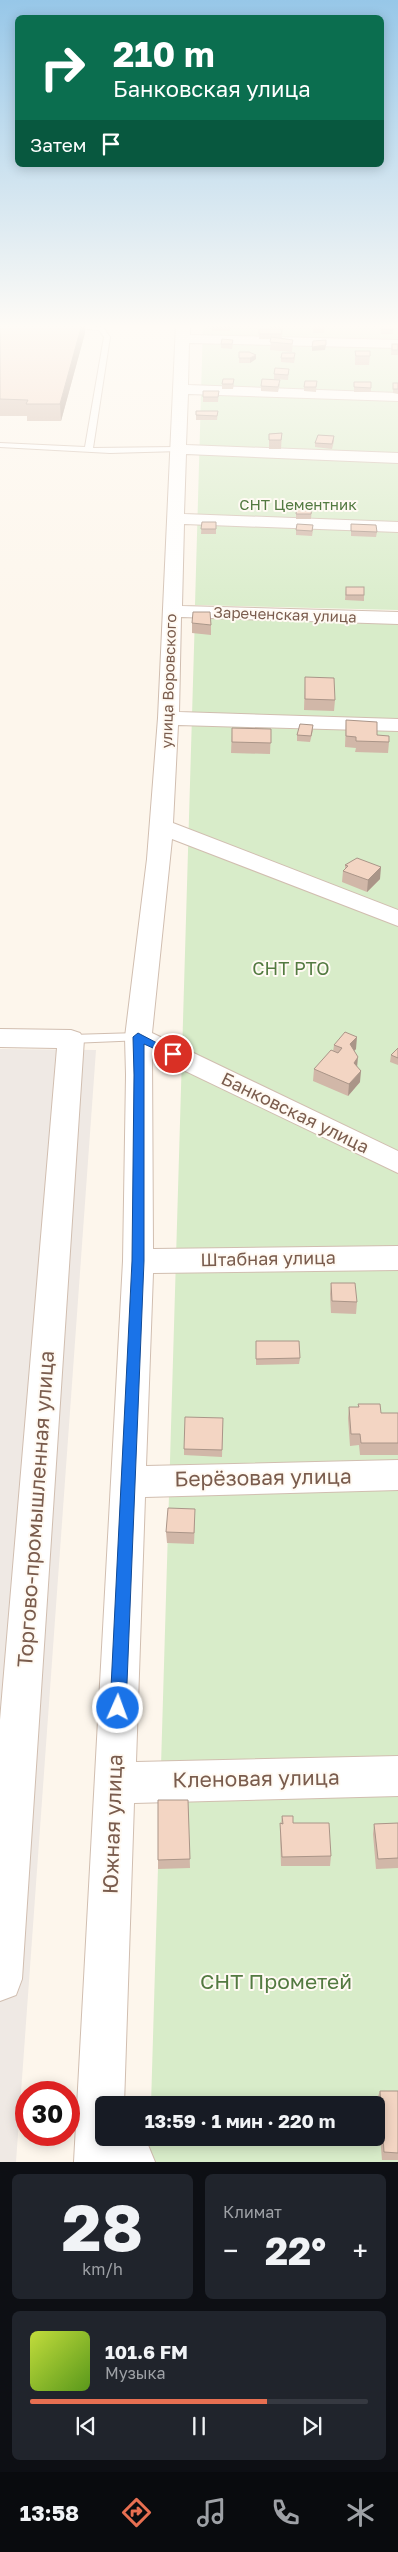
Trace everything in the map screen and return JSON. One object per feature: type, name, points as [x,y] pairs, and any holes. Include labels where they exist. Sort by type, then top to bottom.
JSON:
[{"type":"street","name":"улица Воровского","points":[[138,1037],[161,827],[168,718],[178,425]]},
{"type":"street","points":[[177,449],[398,458]]},
{"type":"street","points":[[176,519],[398,527]]},
{"type":"street","name":"Зареченская улица","points":[[171,611],[398,618]]},
{"type":"street","points":[[168,718],[398,725]]},
{"type":"street","points":[[161,827],[398,919]]},
{"type":"street","name":"Банковская улица","points":[[138,1037],[398,1163]]},
{"type":"street","name":"Южная улица","points":[[109,2160],[114,1783],[138,1261],[140,1075],[138,1037]]},
{"type":"street","points":[[0,1038],[71,1039]]},
{"type":"street","name":"Торгово-промышленная улица","points":[[0,1979],[71,1039]]},
{"type":"street","name":"Штабная улица","points":[[138,1261],[398,1258]]},
{"type":"street","name":"Берёзовая улица","points":[[128,1482],[398,1475]]},
{"type":"street","name":"Кленовая улица","points":[[114,1783],[398,1776]]},
{"type":"lane","points":[[89,450],[93,425]]},
{"type":"lane","points":[[0,445],[89,450],[177,449]]},
{"type":"lane","points":[[71,1039],[138,1037]]},
{"type":"shaded area","points":[[0,1049],[96,1050],[22,2081],[15,2081],[16,2162],[0,2162]]},
{"type":"green space","name":"СНТ Цементник","points":[[200,425],[398,425],[398,610],[195,605]]},
{"type":"green space","name":"СНТ Прометей","points":[[195,614],[398,621],[398,2162],[149,2162],[150,2146],[385,2146],[385,2096],[151,2096]]},
{"type":"building","points":[[282,433],[281,440],[269,440],[269,434]]},
{"type":"building","points":[[318,435],[334,436],[332,444],[315,443]]},
{"type":"building","points":[[297,507],[312,508],[311,514],[296,514]]},
{"type":"building","points":[[202,522],[216,522],[216,529],[201,529]]},
{"type":"building","points":[[297,524],[313,525],[312,531],[296,530]]},
{"type":"building","points":[[351,524],[376,525],[377,532],[351,531]]},
{"type":"building","points":[[346,587],[364,587],[364,595],[346,595]]},
{"type":"building","points":[[193,612],[210,612],[211,625],[192,623]]},
{"type":"building","points":[[305,677],[334,678],[335,700],[305,699]]},
{"type":"building","points":[[346,720],[377,722],[377,735],[389,736],[389,742],[356,741],[356,737],[346,736]]},
{"type":"building","points":[[300,724],[313,725],[311,736],[297,735]]},
{"type":"building","points":[[232,728],[271,729],[271,743],[232,742]]},
{"type":"building","points":[[357,858],[381,867],[368,880],[343,871],[348,866],[345,865]]},
{"type":"building","points":[[345,1032],[357,1037],[350,1044],[358,1057],[354,1063],[361,1071],[349,1084],[314,1069],[331,1050],[338,1053],[342,1048],[334,1045]]},
{"type":"building","points":[[398,1048],[398,1058],[391,1055]]},
{"type":"building","points":[[331,1283],[355,1283],[357,1302],[332,1301]]},
{"type":"building","points":[[256,1341],[299,1341],[300,1358],[256,1359]]},
{"type":"building","points":[[358,1404],[380,1404],[381,1413],[398,1413],[398,1443],[361,1443],[360,1434],[351,1434],[349,1407],[359,1407]]},
{"type":"building","points":[[185,1417],[223,1418],[222,1450],[184,1449]]},
{"type":"building","points":[[168,1508],[195,1509],[194,1533],[166,1532]]},
{"type":"building","points":[[158,1800],[188,1800],[190,1859],[158,1860]]},
{"type":"building","points":[[282,1816],[293,1816],[293,1823],[329,1823],[331,1856],[282,1857],[280,1823],[283,1824]]},
{"type":"building","points":[[398,1823],[398,1858],[378,1859],[374,1824]]},
{"type":"building","points":[[380,2091],[398,2091],[398,2153],[384,2152],[385,2096],[380,2096]]},
{"type":"route","points":[[118,1708],[138,1261],[140,1075],[138,1037],[173,1054]]},
{"type":"park label","name":"СНТ РТО","points":[[291,969]]}]
